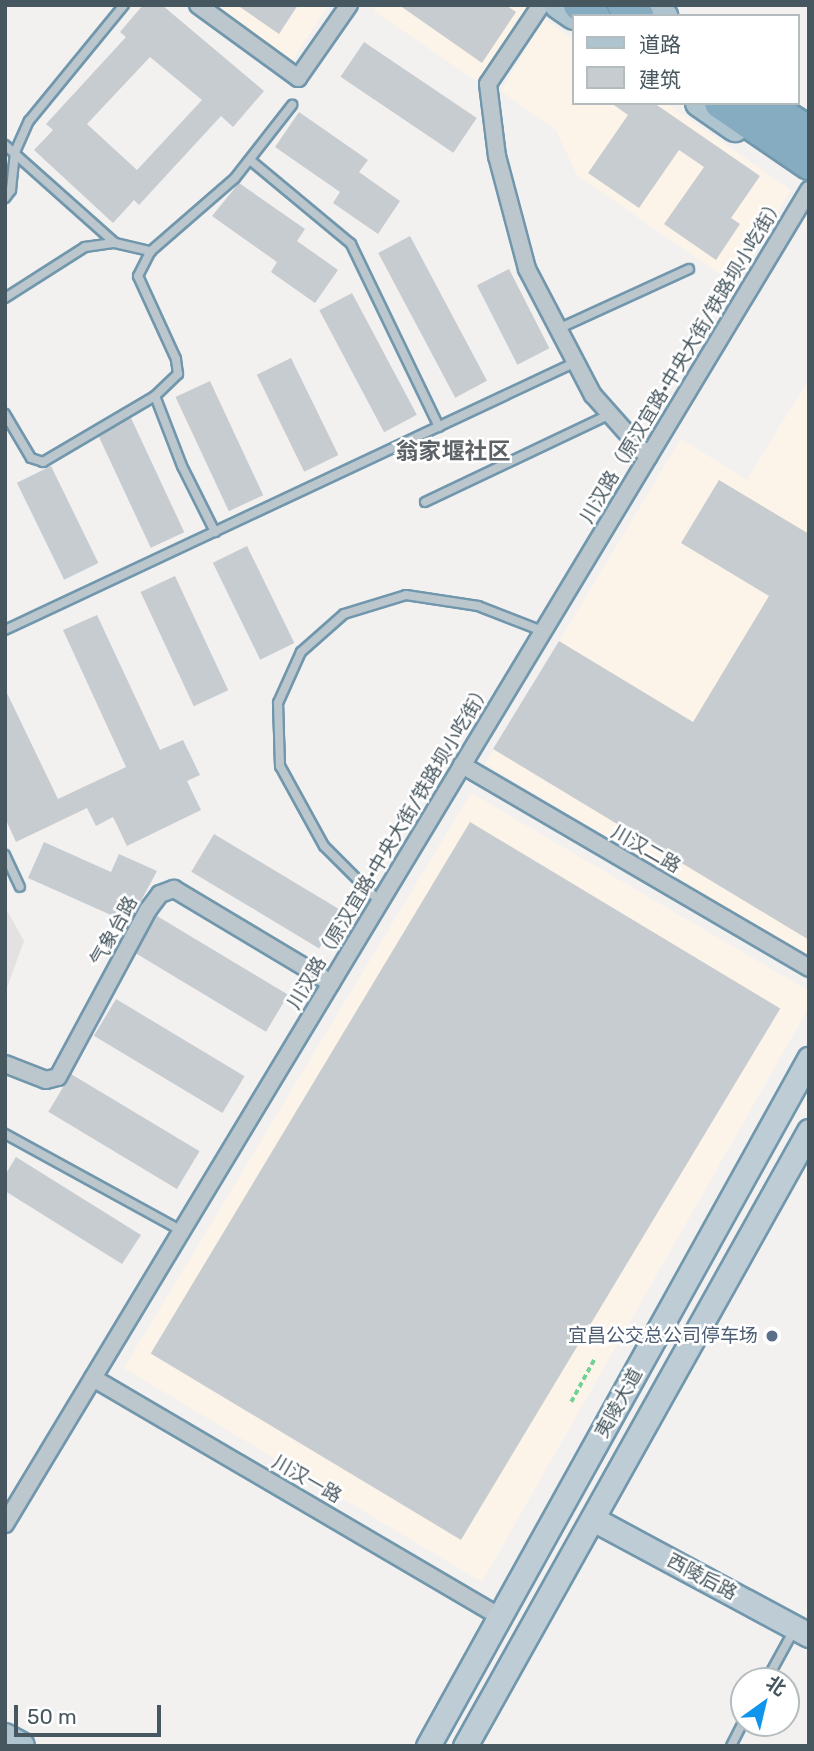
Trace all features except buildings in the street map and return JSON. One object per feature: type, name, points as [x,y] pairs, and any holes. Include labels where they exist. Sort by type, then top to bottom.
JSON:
[{"type":"highway","points":[[723,105],[809,164]]},
{"type":"highway","points":[[768,105],[809,132]]},
{"type":"main road","points":[[702,105],[809,180]]},
{"type":"main road","points":[[792,105],[809,117]]},
{"type":"main road","name":"夷陵大道","points":[[428,1746],[809,1059]]},
{"type":"main road","name":"夷陵大道","points":[[465,1746],[595,1520],[704,1313],[809,1130]]},
{"type":"main road","name":"西陵后路","points":[[595,1520],[802,1631]]},
{"type":"main road","points":[[5,1737],[21,1746]]},
{"type":"street","points":[[198,5],[298,78],[349,5]]},
{"type":"street","points":[[541,5],[488,84],[497,156],[527,269],[576,362],[610,414],[648,457]]},
{"type":"street","name":"川汉路（原汉宜路·中央大街/铁路坝小吃街）","points":[[5,1524],[809,190]]},
{"type":"street","name":"川汉二路","points":[[462,765],[809,968]]},
{"type":"street","name":"气象台路","points":[[5,1065],[46,1080],[58,1077],[148,910],[160,894],[174,889],[331,983]]},
{"type":"street","name":"川汉一路","points":[[93,1378],[500,1617]]},
{"type":"lane","points":[[5,198],[11,190],[15,152],[29,121],[124,5]]},
{"type":"lane","points":[[5,414],[32,458],[44,462],[155,396],[177,374],[176,359],[138,276],[150,251],[250,160],[292,105]]},
{"type":"lane","points":[[5,145],[115,243]]},
{"type":"lane","points":[[250,160],[351,244],[439,427]]},
{"type":"lane","points":[[5,298],[85,247],[115,243],[150,251]]},
{"type":"lane","points":[[558,329],[689,269]]},
{"type":"lane","points":[[5,630],[576,362]]},
{"type":"lane","points":[[155,396],[182,466],[215,532]]},
{"type":"lane","points":[[425,502],[610,414]]},
{"type":"lane","points":[[380,902],[324,846],[280,765],[278,703],[301,652],[344,614],[406,595],[478,606],[543,631]]},
{"type":"lane","points":[[5,855],[20,887]]},
{"type":"lane","points":[[5,1133],[182,1231]]},
{"type":"lane","points":[[776,1667],[802,1631]]},
{"type":"path","points":[[571,1402],[595,1358]]},
{"type":"shaded area","points":[[216,5],[328,5],[292,61]]},
{"type":"shaded area","points":[[378,5],[522,5],[528,9],[478,82],[374,11]]},
{"type":"shaded area","points":[[544,19],[572,39],[572,105],[669,105],[791,190],[734,284],[577,175],[556,130],[501,91]]},
{"type":"shaded area","points":[[809,379],[809,956],[485,764],[681,439],[747,480]]},
{"type":"shaded area","points":[[471,793],[809,991],[809,1007],[482,1582],[124,1368]]},
{"type":"shaded area","points":[[5,907],[24,941],[5,993]]},
{"type":"place","name":"宜昌公交总公司停车场","points":[[772,1336]]},
{"type":"district","name":"翁家堰社区","points":[[453,451]]}]
